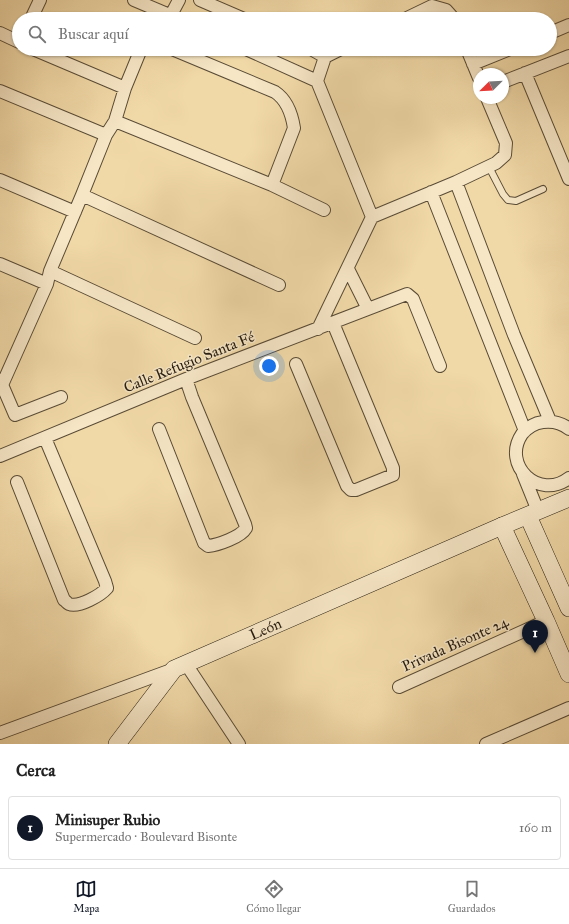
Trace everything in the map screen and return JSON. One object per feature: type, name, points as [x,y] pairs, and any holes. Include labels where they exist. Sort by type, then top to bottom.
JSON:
[{"type":"street","points":[[34,12],[40,0]]},
{"type":"street","points":[[134,0],[163,12]]},
{"type":"street","points":[[176,12],[179,0]]},
{"type":"street","points":[[200,0],[228,12]]},
{"type":"street","points":[[420,12],[432,6],[446,10],[448,12]]},
{"type":"street","points":[[557,30],[569,25]]},
{"type":"street","points":[[0,33],[12,39]]},
{"type":"street","points":[[50,56],[125,88]]},
{"type":"street","points":[[61,397],[15,415],[1,382],[47,284],[50,271],[106,135],[115,121],[125,88],[138,56]]},
{"type":"street","points":[[189,56],[275,92],[282,97],[286,103],[294,128],[272,185]]},
{"type":"street","points":[[262,56],[317,81]]},
{"type":"street","points":[[325,56],[317,81],[372,217]]},
{"type":"street","points":[[470,56],[475,68]]},
{"type":"street","points":[[473,64],[493,56]]},
{"type":"street","points":[[509,80],[569,56]]},
{"type":"street","points":[[525,73],[569,179]]},
{"type":"street","points":[[0,91],[106,135]]},
{"type":"street","points":[[318,329],[372,217],[489,167],[505,155],[506,143],[490,104]]},
{"type":"street","points":[[115,121],[272,185],[324,210]]},
{"type":"street","points":[[0,180],[75,212]]},
{"type":"street","points":[[456,182],[514,335],[550,421]]},
{"type":"street","points":[[431,192],[525,431]]},
{"type":"street","points":[[82,196],[279,284]]},
{"type":"street","points":[[0,264],[47,284]]},
{"type":"street","points":[[348,269],[368,308]]},
{"type":"street","points":[[50,271],[195,338]]},
{"type":"street","name":"Calle Refugio Santa Fé","points":[[0,456],[186,379],[407,294],[413,299],[440,366]]},
{"type":"street","points":[[296,364],[347,486],[351,490],[356,490],[393,474],[394,468],[333,322]]},
{"type":"street","points":[[159,429],[204,543],[208,546],[216,546],[243,533],[246,528],[245,524],[192,398],[186,379]]},
{"type":"street","points":[[569,429],[559,423],[550,421],[536,424],[525,431],[516,447],[517,461],[523,473],[533,513],[569,608]]},
{"type":"street","points":[[17,482],[64,600],[69,604],[77,605],[102,594],[107,588],[105,581],[45,438]]},
{"type":"street","points":[[523,473],[530,480],[546,486],[556,485],[569,478]]},
{"type":"street","name":"León","points":[[0,733],[180,667],[569,498]]},
{"type":"street","points":[[502,526],[569,674]]},
{"type":"street","name":"Privada Bisonte 24","points":[[399,687],[546,621]]},
{"type":"street","points":[[117,744],[180,667],[239,744]]},
{"type":"street","points":[[486,744],[569,708]]},
{"type":"lane","points":[[489,167],[503,194],[508,200],[516,201],[543,189]]},
{"type":"place","name":"Minisuper Rubio","points":[[535,653]]}]
